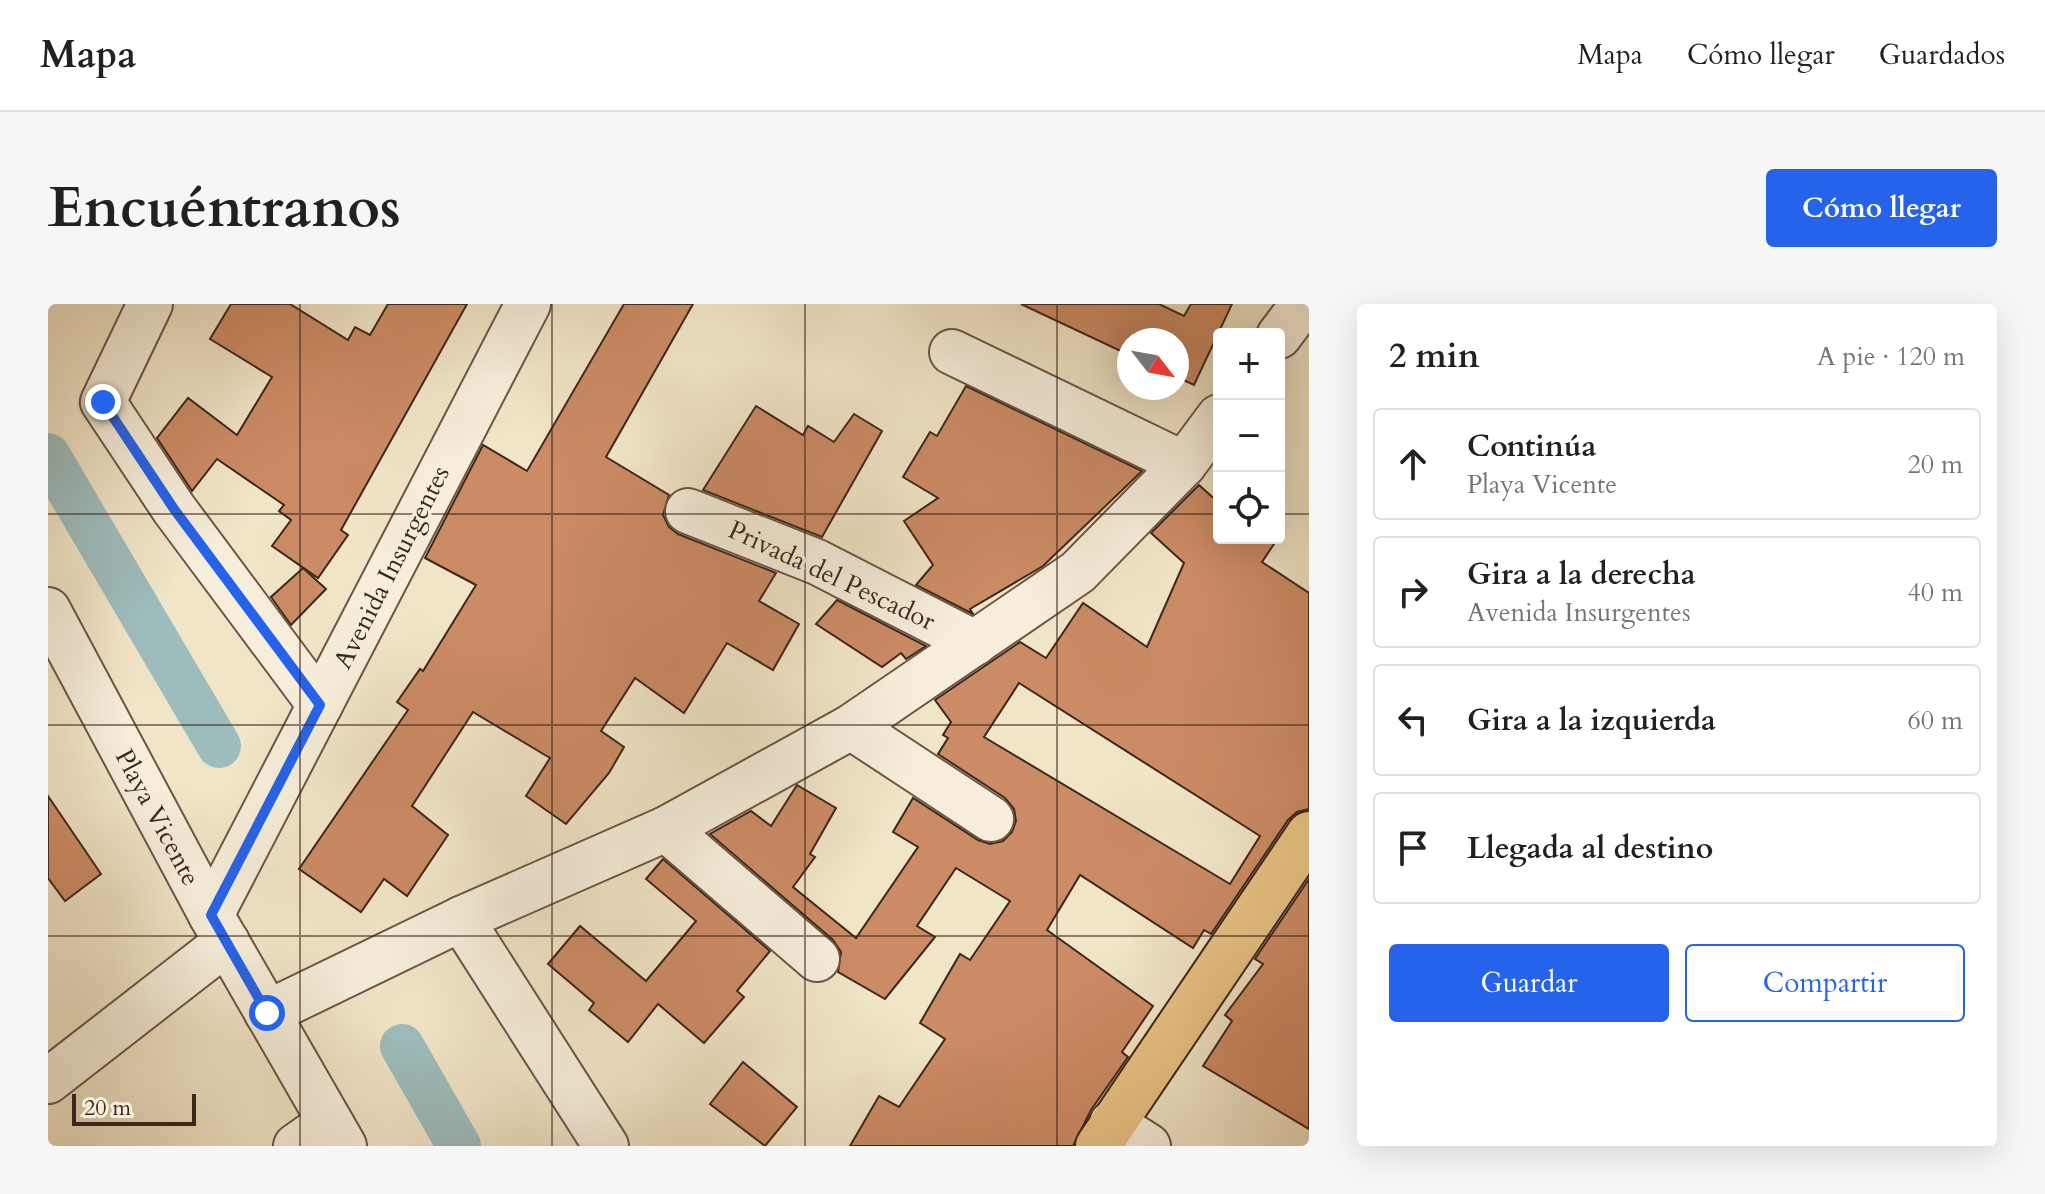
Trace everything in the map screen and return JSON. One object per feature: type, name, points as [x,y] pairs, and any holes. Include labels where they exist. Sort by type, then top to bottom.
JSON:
[{"type":"main road","points":[[1119,1138],[1309,834]]},
{"type":"street","points":[[150,304],[103,402],[174,509],[320,705]]},
{"type":"street","name":"Avenida Insurgentes","points":[[219,928],[320,705],[528,304]]},
{"type":"street","points":[[1285,328],[1303,304]]},
{"type":"street","points":[[952,352],[1184,464]]},
{"type":"street","points":[[267,1013],[461,919],[666,829],[851,727],[1078,572],[1184,464],[1213,425]]},
{"type":"street","name":"Privada del Pescador","points":[[688,511],[817,562],[975,643]]},
{"type":"street","name":"Playa Vicente","points":[[48,610],[267,1013],[323,1138]]},
{"type":"street","points":[[851,727],[991,819]]},
{"type":"street","points":[[666,829],[817,959]]},
{"type":"street","points":[[461,919],[606,1146]]},
{"type":"street","points":[[48,1081],[219,928]]},
{"type":"building","points":[[231,304],[290,304],[348,340],[355,327],[370,335],[388,304],[467,304],[341,530],[348,535],[318,578],[272,546],[291,520],[279,511],[284,505],[217,459],[192,491],[157,438],[188,398],[237,435],[272,377],[210,339]]},
{"type":"building","points":[[624,304],[693,304],[606,457],[669,495],[663,515],[669,527],[678,534],[776,573],[759,601],[799,624],[773,670],[727,643],[684,713],[635,678],[601,731],[624,747],[609,773],[566,824],[526,796],[550,758],[473,712],[412,806],[448,835],[407,896],[384,879],[361,912],[299,869],[408,710],[397,702],[420,669],[423,671],[476,585],[425,558],[483,445],[527,471]]},
{"type":"building","points":[[1021,304],[1159,304],[1184,316],[1191,304],[1232,304],[1221,328],[1213,328],[1213,344],[1194,385],[1189,383],[1189,328],[1117,328],[1117,349]]},
{"type":"building","points":[[966,386],[1142,471],[1043,566],[970,609],[973,614],[916,585],[933,565],[904,521],[938,498],[903,477],[930,432],[937,436]]},
{"type":"building","points":[[756,406],[803,435],[808,426],[834,442],[854,414],[882,431],[822,537],[703,490]]},
{"type":"building","points":[[1199,485],[1213,498],[1213,544],[1274,544],[1262,562],[1309,593],[1309,809],[1297,812],[1288,820],[1211,934],[1204,930],[1193,948],[1080,875],[1047,930],[1153,1006],[1122,1052],[1128,1057],[1091,1110],[1073,1146],[850,1146],[879,1096],[899,1107],[945,1039],[920,1023],[960,954],[970,960],[1010,901],[956,868],[917,926],[935,937],[885,999],[838,972],[841,952],[833,940],[710,834],[751,811],[771,826],[797,785],[836,808],[810,854],[815,857],[793,887],[856,938],[918,847],[893,832],[913,798],[978,840],[990,844],[1003,841],[1012,832],[1016,821],[1014,809],[1005,798],[938,754],[948,738],[943,735],[951,722],[935,700],[1020,642],[1046,658],[1083,603],[1147,647],[1184,563],[1151,533]],"holes":[[[1019,683],[1260,836],[1230,884],[984,737]]]},
{"type":"building","points":[[303,568],[326,589],[291,625],[271,597]]},
{"type":"building","points":[[837,600],[926,646],[906,659],[901,653],[882,667],[816,624]]},
{"type":"building","points":[[48,796],[101,874],[65,901],[48,878]]},
{"type":"building","points":[[663,859],[770,951],[737,991],[744,997],[704,1043],[658,1004],[628,1042],[589,1010],[594,1003],[548,964],[580,926],[646,981],[696,921],[646,879]]},
{"type":"building","points":[[1309,879],[1309,1129],[1203,1066],[1232,1021],[1225,1015],[1263,964],[1255,959]]},
{"type":"building","points":[[743,1062],[797,1107],[765,1146],[710,1104]]},
{"type":"waterway","points":[[48,455],[219,746]]},
{"type":"waterway","points":[[402,1046],[459,1146]]},
{"type":"route","points":[[103,402],[174,509],[320,705],[211,915],[267,1013]]}]
